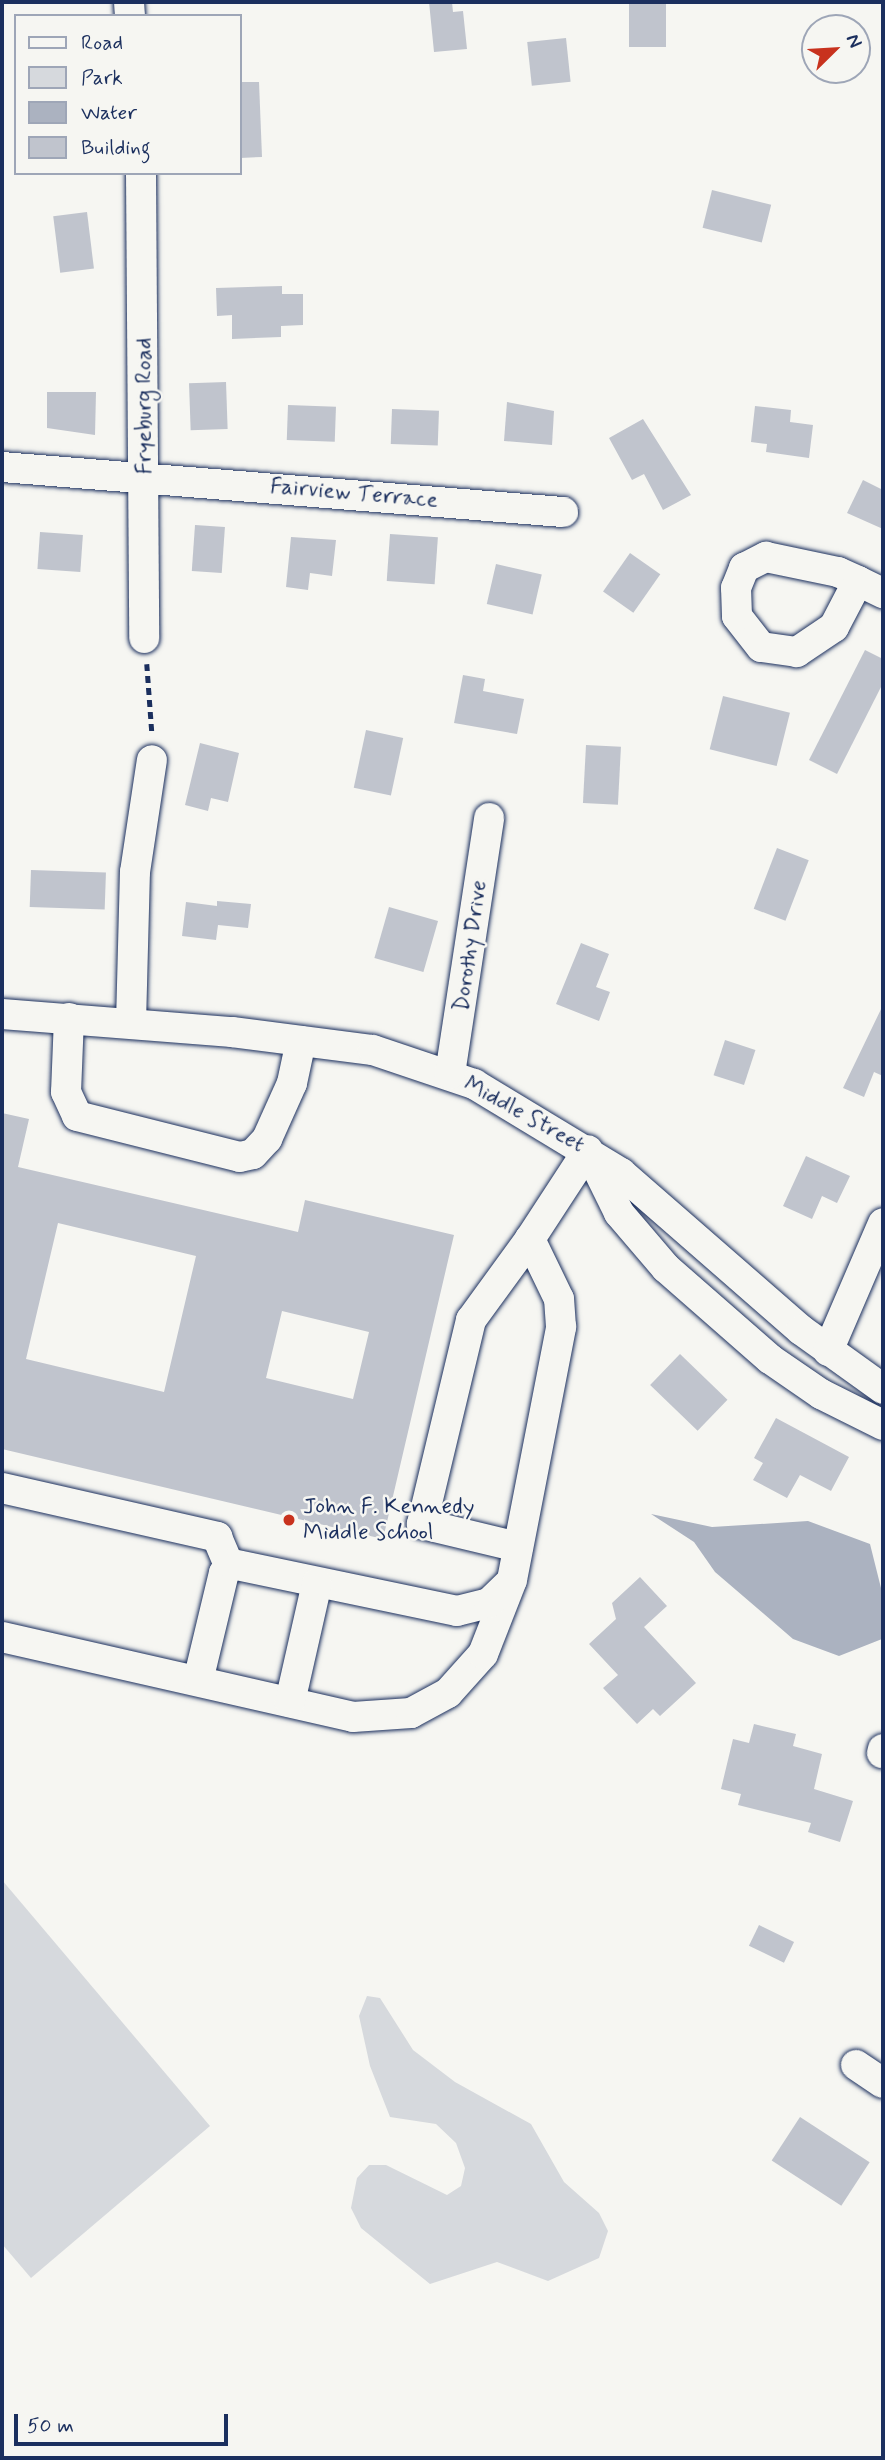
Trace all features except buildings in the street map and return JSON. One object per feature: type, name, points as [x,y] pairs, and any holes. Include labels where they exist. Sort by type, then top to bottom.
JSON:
[{"type":"street","name":"Fryeburg Road","points":[[141,175],[145,638]]},
{"type":"street","name":"Fairview Terrace","points":[[2,467],[145,476],[563,512]]},
{"type":"street","points":[[131,1023],[135,872],[152,760]]},
{"type":"street","name":"Dorothy Drive","points":[[450,1074],[489,818]]},
{"type":"street","name":"Middle Street","points":[[2,1014],[131,1023],[373,1050],[450,1074],[494,1094],[588,1150],[670,1213],[828,1351],[883,1389]]},
{"type":"street","points":[[69,1018],[66,1092],[77,1116],[240,1157],[253,1154],[267,1139],[292,1083],[301,1041]]},
{"type":"street","points":[[518,1548],[422,1524],[471,1320],[530,1239],[588,1150]]},
{"type":"street","points":[[588,1150],[619,1213],[666,1268],[769,1359],[821,1394],[883,1425]]},
{"type":"street","points":[[828,1351],[883,1223]]},
{"type":"street","points":[[2,1637],[289,1702],[381,1718],[433,1702],[460,1683],[483,1654],[512,1580],[561,1327],[559,1298],[530,1239]]},
{"type":"street","points":[[2,1488],[217,1537],[229,1565],[198,1681]]},
{"type":"street","points":[[229,1565],[457,1611],[489,1603],[512,1580]]},
{"type":"street","points":[[289,1702],[317,1583]]},
{"type":"street","points":[[856,2065],[883,2083]]},
{"type":"path","points":[[145,638],[152,760]]},
{"type":"green space","points":[[2,1880],[210,2126],[31,2278],[2,2244]]},
{"type":"green space","points":[[367,1996],[380,1998],[413,2050],[455,2082],[531,2124],[564,2182],[599,2213],[608,2231],[599,2258],[548,2281],[497,2262],[430,2284],[361,2228],[351,2208],[357,2178],[369,2165],[386,2165],[447,2195],[461,2186],[465,2168],[456,2143],[436,2124],[390,2117],[370,2066],[359,2016]]},
{"type":"water","points":[[651,1514],[712,1527],[808,1521],[870,1544],[882,1592],[882,1639],[839,1656],[793,1639],[715,1572],[694,1542]]},
{"type":"place","name":"John F. Kennedy Middle School","points":[[289,1520]]}]
